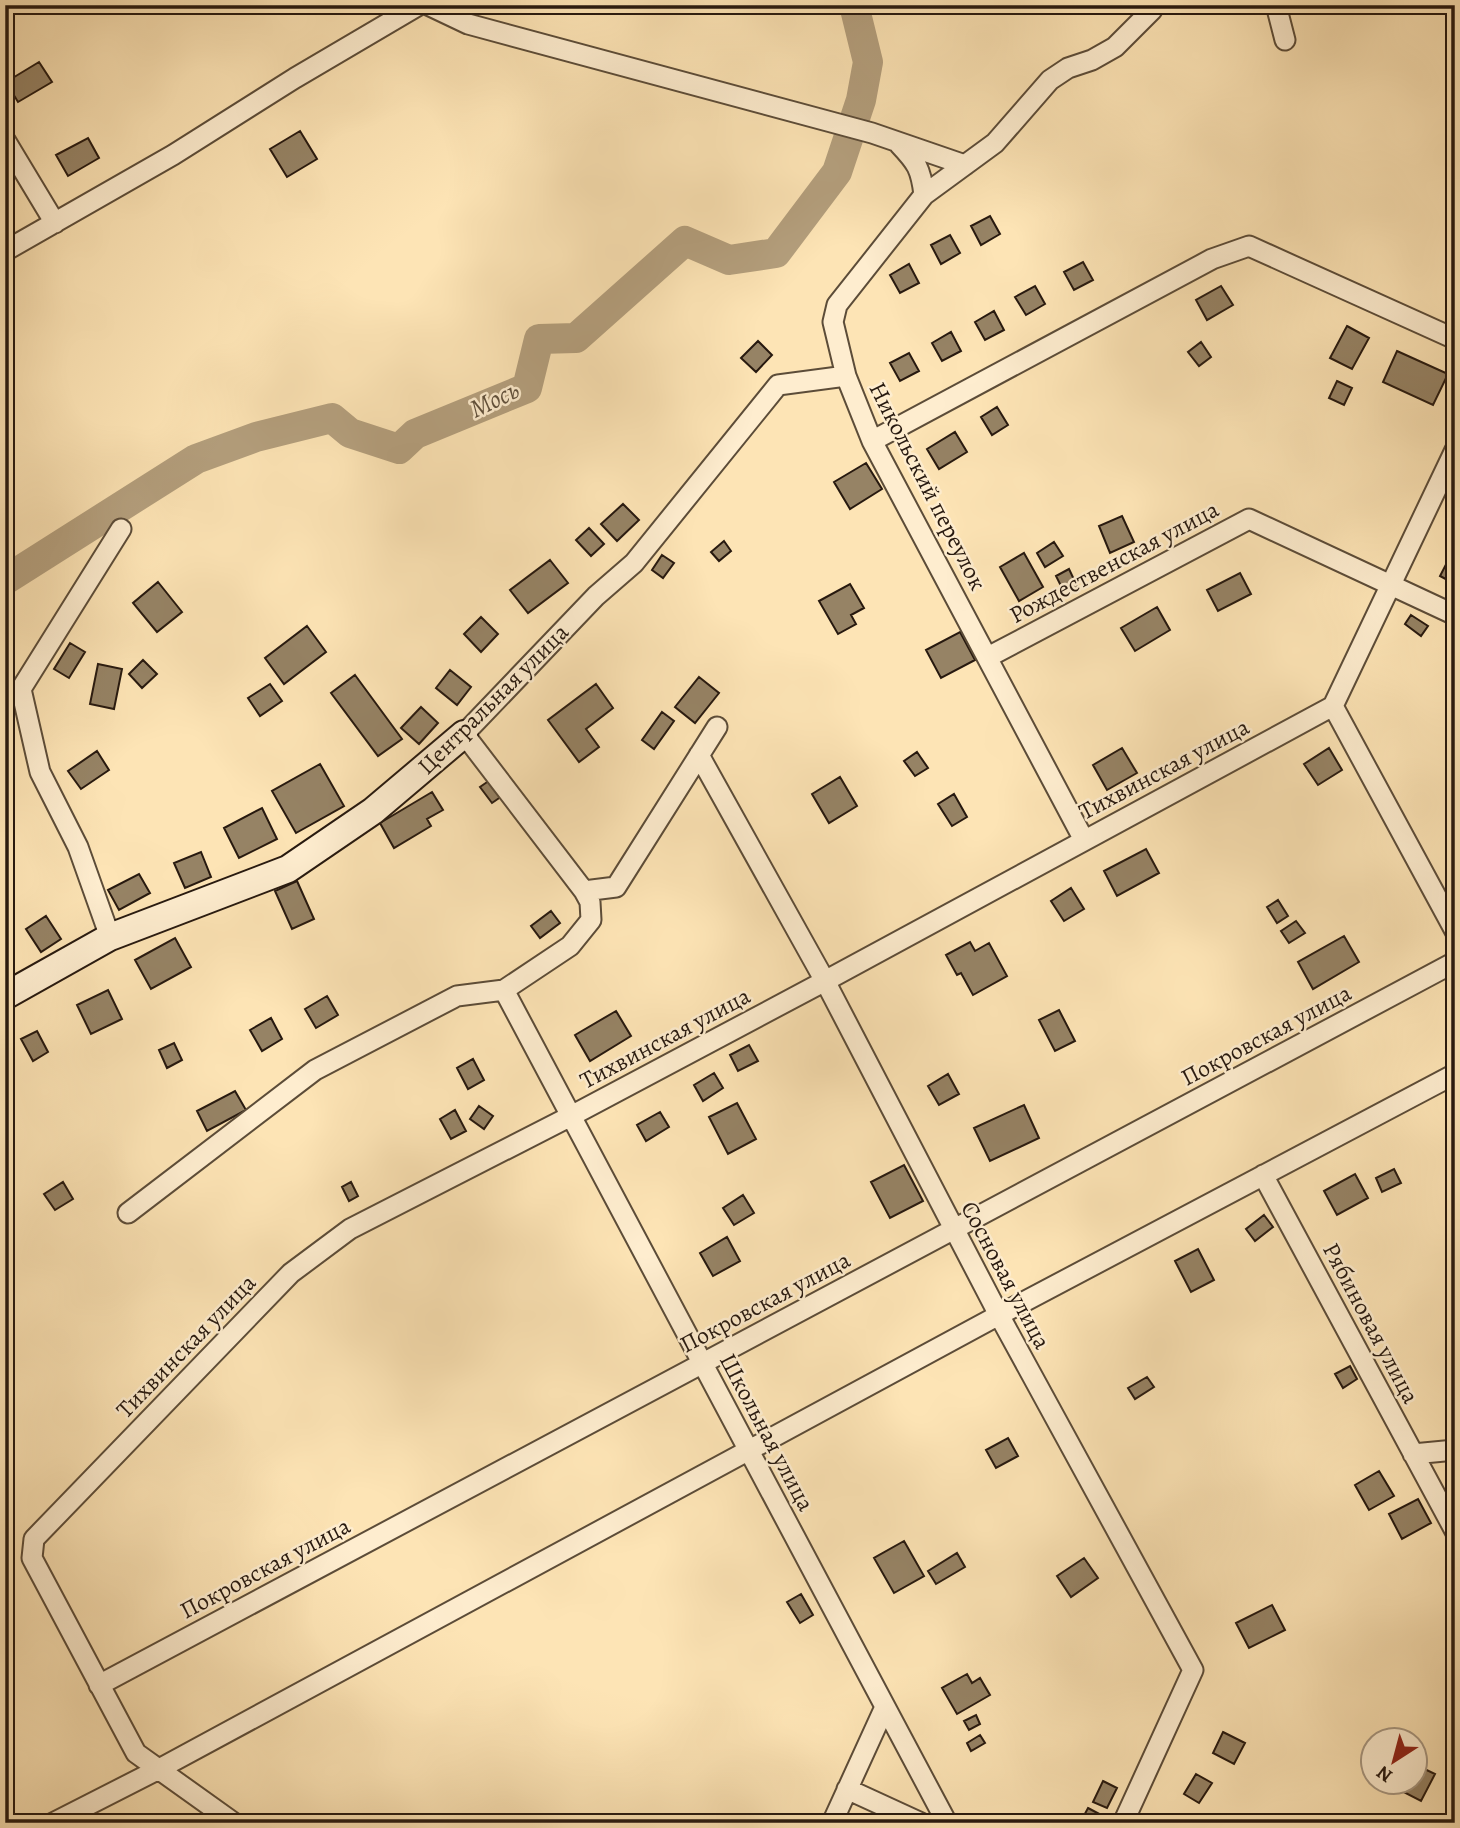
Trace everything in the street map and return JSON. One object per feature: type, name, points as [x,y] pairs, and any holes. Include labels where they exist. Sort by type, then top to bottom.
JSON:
[{"type":"street","points":[[5,251],[173,155],[295,78],[419,5]]},
{"type":"street","points":[[428,5],[468,24],[872,133],[965,165]]},
{"type":"street","name":"Никольский переулок","points":[[1084,840],[872,441],[846,376],[833,322],[837,305],[924,195],[996,143],[1050,80],[1068,68],[1093,61],[1115,47],[1154,5]]},
{"type":"street","points":[[1276,5],[1285,40]]},
{"type":"street","points":[[5,140],[55,223]]},
{"type":"street","points":[[897,142],[913,159],[922,174],[924,195]]},
{"type":"street","points":[[872,441],[1212,259],[1249,246],[1455,339]]},
{"type":"street","name":"Центральная улица","points":[[5,996],[110,937],[288,869],[373,811],[464,734],[596,596],[634,563],[778,385],[846,376]]},
{"type":"street","points":[[1455,450],[1333,706],[1455,931]]},
{"type":"street","name":"Рождественская улица","points":[[988,657],[1249,519],[1455,615]]},
{"type":"street","points":[[110,937],[78,847],[40,772],[22,689],[121,529]]},
{"type":"street","name":"Тихвинская улица","points":[[234,1823],[136,1753],[32,1558],[34,1538],[291,1273],[350,1228],[570,1116],[825,981],[1333,706]]},
{"type":"street","points":[[584,891],[616,887],[717,727]]},
{"type":"street","points":[[128,1213],[315,1070],[457,996],[504,990],[570,946],[591,920],[590,902],[584,891],[464,734]]},
{"type":"street","name":"Сосновая улица","points":[[699,755],[825,981],[999,1315],[1192,1670],[1123,1823]]},
{"type":"street","name":"Покровская улица","points":[[99,1685],[1455,962]]},
{"type":"street","name":"Школьная улица","points":[[504,990],[947,1823]]},
{"type":"street","points":[[53,1823],[159,1769],[999,1315],[1455,1074]]},
{"type":"street","name":"Рябиновая улица","points":[[1263,1175],[1455,1531]]},
{"type":"street","points":[[1413,1454],[1455,1450]]},
{"type":"street","points":[[832,1823],[885,1707]]},
{"type":"street","points":[[847,1789],[921,1823]]},
{"type":"building","points":[[39,62],[52,82],[18,102],[6,82]]},
{"type":"building","points":[[300,131],[317,159],[287,177],[270,149]]},
{"type":"building","points":[[88,138],[99,158],[68,176],[56,155]]},
{"type":"building","points":[[990,216],[1000,234],[981,245],[971,226]]},
{"type":"building","points":[[950,235],[960,253],[941,264],[931,245]]},
{"type":"building","points":[[1083,262],[1093,280],[1074,290],[1064,272]]},
{"type":"building","points":[[909,264],[919,283],[900,293],[890,275]]},
{"type":"building","points":[[1035,286],[1045,304],[1026,315],[1015,297]]},
{"type":"building","points":[[1221,286],[1233,305],[1207,320],[1196,300]]},
{"type":"building","points":[[994,311],[1004,330],[985,340],[975,322]]},
{"type":"building","points":[[1347,326],[1369,338],[1352,369],[1330,358]]},
{"type":"building","points":[[951,332],[961,351],[942,361],[932,343]]},
{"type":"building","points":[[758,341],[772,355],[756,372],[741,358]]},
{"type":"building","points":[[1201,342],[1211,357],[1199,366],[1188,352]]},
{"type":"building","points":[[1397,351],[1448,374],[1433,405],[1383,382]]},
{"type":"building","points":[[909,353],[919,371],[900,381],[890,363]]},
{"type":"building","points":[[1337,381],[1352,388],[1344,405],[1329,398]]},
{"type":"building","points":[[997,407],[1008,425],[992,435],[981,417]]},
{"type":"building","points":[[955,432],[967,452],[939,469],[927,449]]},
{"type":"building","points":[[866,463],[882,489],[850,509],[834,482]]},
{"type":"building","points":[[623,504],[639,520],[617,541],[601,524]]},
{"type":"building","points":[[1122,516],[1134,542],[1110,553],[1099,526]]},
{"type":"building","points":[[589,528],[604,544],[591,556],[576,540]]},
{"type":"building","points":[[724,541],[731,551],[719,561],[711,552]]},
{"type":"building","points":[[1054,542],[1063,556],[1045,567],[1037,553]]},
{"type":"building","points":[[1455,547],[1455,584],[1440,576]]},
{"type":"building","points":[[1024,553],[1043,587],[1019,601],[1000,567]]},
{"type":"building","points":[[662,555],[674,563],[663,578],[652,570]]},
{"type":"building","points":[[550,560],[568,583],[528,613],[510,590]]},
{"type":"building","points":[[1069,569],[1078,588],[1065,594],[1056,576]]},
{"type":"building","points":[[1240,573],[1251,594],[1218,611],[1207,590]]},
{"type":"building","points":[[158,582],[182,612],[157,632],[133,603]]},
{"type":"building","points":[[850,584],[864,608],[851,615],[856,624],[838,634],[819,601]]},
{"type":"building","points":[[1157,607],[1170,630],[1135,651],[1121,628]]},
{"type":"building","points":[[1411,615],[1428,626],[1421,636],[1405,624]]},
{"type":"building","points":[[481,617],[498,634],[481,652],[464,634]]},
{"type":"building","points":[[307,626],[326,652],[284,684],[265,658]]},
{"type":"building","points":[[960,632],[975,660],[941,678],[926,650]]},
{"type":"building","points":[[70,643],[85,652],[69,678],[54,669]]},
{"type":"building","points":[[143,660],[157,674],[142,688],[129,674]]},
{"type":"building","points":[[98,664],[122,669],[114,709],[90,704]]},
{"type":"building","points":[[450,670],[471,687],[457,705],[436,688]]},
{"type":"building","points":[[355,675],[402,739],[378,756],[331,693]]},
{"type":"building","points":[[699,677],[719,693],[695,723],[675,707]]},
{"type":"building","points":[[270,684],[282,701],[260,716],[248,698]]},
{"type":"building","points":[[596,684],[613,708],[586,729],[599,747],[579,762],[548,720]]},
{"type":"building","points":[[421,707],[438,723],[419,744],[401,728]]},
{"type":"building","points":[[662,712],[674,721],[654,749],[642,740]]},
{"type":"building","points":[[1122,748],[1137,773],[1107,790],[1093,765]]},
{"type":"building","points":[[1329,748],[1342,770],[1318,785],[1304,764]]},
{"type":"building","points":[[97,751],[109,770],[81,789],[68,771]]},
{"type":"building","points":[[917,752],[928,768],[915,776],[904,761]]},
{"type":"building","points":[[320,764],[344,806],[296,833],[272,791]]},
{"type":"building","points":[[840,777],[857,806],[829,823],[812,794]]},
{"type":"building","points":[[490,780],[502,796],[492,803],[480,787]]},
{"type":"building","points":[[432,792],[443,810],[427,819],[431,826],[394,848],[380,823]]},
{"type":"building","points":[[954,794],[967,817],[952,826],[938,804]]},
{"type":"building","points":[[262,808],[277,839],[239,858],[224,828]]},
{"type":"building","points":[[1146,849],[1159,873],[1117,896],[1104,871]]},
{"type":"building","points":[[201,852],[211,877],[185,888],[174,863]]},
{"type":"building","points":[[139,874],[150,893],[119,910],[108,890]]},
{"type":"building","points":[[297,881],[314,919],[292,929],[275,891]]},
{"type":"building","points":[[1071,888],[1084,909],[1064,921],[1051,901]]},
{"type":"building","points":[[1278,900],[1288,916],[1277,923],[1267,907]]},
{"type":"building","points":[[551,911],[560,923],[540,938],[531,926]]},
{"type":"building","points":[[46,916],[61,939],[41,952],[26,929]]},
{"type":"building","points":[[1296,921],[1305,933],[1289,943],[1281,931]]},
{"type":"building","points":[[1344,936],[1359,962],[1313,989],[1298,962]]},
{"type":"building","points":[[175,938],[191,967],[151,989],[135,960]]},
{"type":"building","points":[[970,942],[975,951],[989,943],[1007,976],[973,995],[961,973],[957,975],[946,955]]},
{"type":"building","points":[[108,990],[122,1019],[91,1034],[77,1005]]},
{"type":"building","points":[[327,996],[338,1015],[316,1028],[305,1009]]},
{"type":"building","points":[[1059,1010],[1075,1041],[1055,1051],[1039,1020]]},
{"type":"building","points":[[616,1011],[631,1036],[590,1061],[575,1035]]},
{"type":"building","points":[[271,1018],[282,1039],[262,1051],[250,1030]]},
{"type":"building","points":[[37,1031],[48,1052],[33,1061],[21,1039]]},
{"type":"building","points":[[174,1043],[182,1060],[167,1068],[159,1050]]},
{"type":"building","points":[[749,1045],[758,1061],[738,1071],[730,1055]]},
{"type":"building","points":[[473,1059],[484,1080],[468,1089],[457,1068]]},
{"type":"building","points":[[714,1073],[723,1088],[703,1101],[694,1085]]},
{"type":"building","points":[[948,1074],[959,1094],[939,1105],[928,1086]]},
{"type":"building","points":[[235,1091],[246,1110],[207,1131],[197,1111]]},
{"type":"building","points":[[737,1103],[756,1139],[728,1154],[709,1117]]},
{"type":"building","points":[[1024,1105],[1039,1138],[990,1161],[974,1128]]},
{"type":"building","points":[[479,1106],[493,1116],[484,1129],[470,1119]]},
{"type":"building","points":[[455,1110],[466,1131],[451,1139],[440,1119]]},
{"type":"building","points":[[660,1112],[669,1127],[646,1141],[637,1125]]},
{"type":"building","points":[[904,1165],[923,1201],[890,1218],[871,1182]]},
{"type":"building","points":[[1394,1169],[1401,1183],[1382,1192],[1376,1178]]},
{"type":"building","points":[[1355,1174],[1368,1198],[1337,1215],[1324,1191]]},
{"type":"building","points":[[63,1182],[73,1199],[55,1210],[44,1194]]},
{"type":"building","points":[[351,1182],[358,1196],[349,1201],[342,1187]]},
{"type":"building","points":[[743,1195],[754,1213],[734,1225],[723,1208]]},
{"type":"building","points":[[1264,1215],[1273,1227],[1255,1241],[1246,1229]]},
{"type":"building","points":[[727,1237],[740,1261],[713,1276],[700,1253]]},
{"type":"building","points":[[1198,1249],[1214,1280],[1191,1292],[1175,1261]]},
{"type":"building","points":[[1350,1366],[1357,1379],[1343,1388],[1335,1374]]},
{"type":"building","points":[[1147,1377],[1154,1387],[1135,1399],[1128,1388]]},
{"type":"building","points":[[1008,1438],[1018,1456],[996,1468],[986,1450]]},
{"type":"building","points":[[1379,1471],[1394,1496],[1369,1510],[1355,1485]]},
{"type":"building","points":[[1418,1499],[1431,1523],[1402,1539],[1389,1514]]},
{"type":"building","points":[[904,1541],[924,1576],[894,1593],[874,1558]]},
{"type":"building","points":[[957,1553],[965,1567],[936,1584],[928,1571]]},
{"type":"building","points":[[1084,1558],[1098,1578],[1071,1597],[1057,1576]]},
{"type":"building","points":[[801,1594],[813,1615],[800,1623],[787,1602]]},
{"type":"building","points":[[1272,1605],[1285,1630],[1249,1648],[1236,1623]]},
{"type":"building","points":[[967,1674],[972,1683],[980,1678],[990,1695],[957,1714],[942,1688]]},
{"type":"building","points":[[976,1715],[980,1724],[969,1730],[964,1721]]},
{"type":"building","points":[[1223,1732],[1245,1743],[1234,1764],[1213,1753]]},
{"type":"building","points":[[980,1735],[985,1743],[971,1751],[967,1743]]},
{"type":"building","points":[[1428,1771],[1435,1774],[1428,1788]]},
{"type":"building","points":[[1196,1774],[1212,1783],[1199,1803],[1184,1794]]},
{"type":"building","points":[[1103,1781],[1117,1788],[1107,1808],[1093,1802]]},
{"type":"building","points":[[1088,1808],[1105,1817],[1102,1823],[1080,1823]]},
{"type":"waterway","name":"Мось","points":[[5,580],[196,459],[256,437],[332,418],[350,433],[399,449],[415,434],[527,388],[539,339],[576,338],[685,241],[729,260],[776,253],[837,172],[861,100],[868,62],[854,5]]}]
